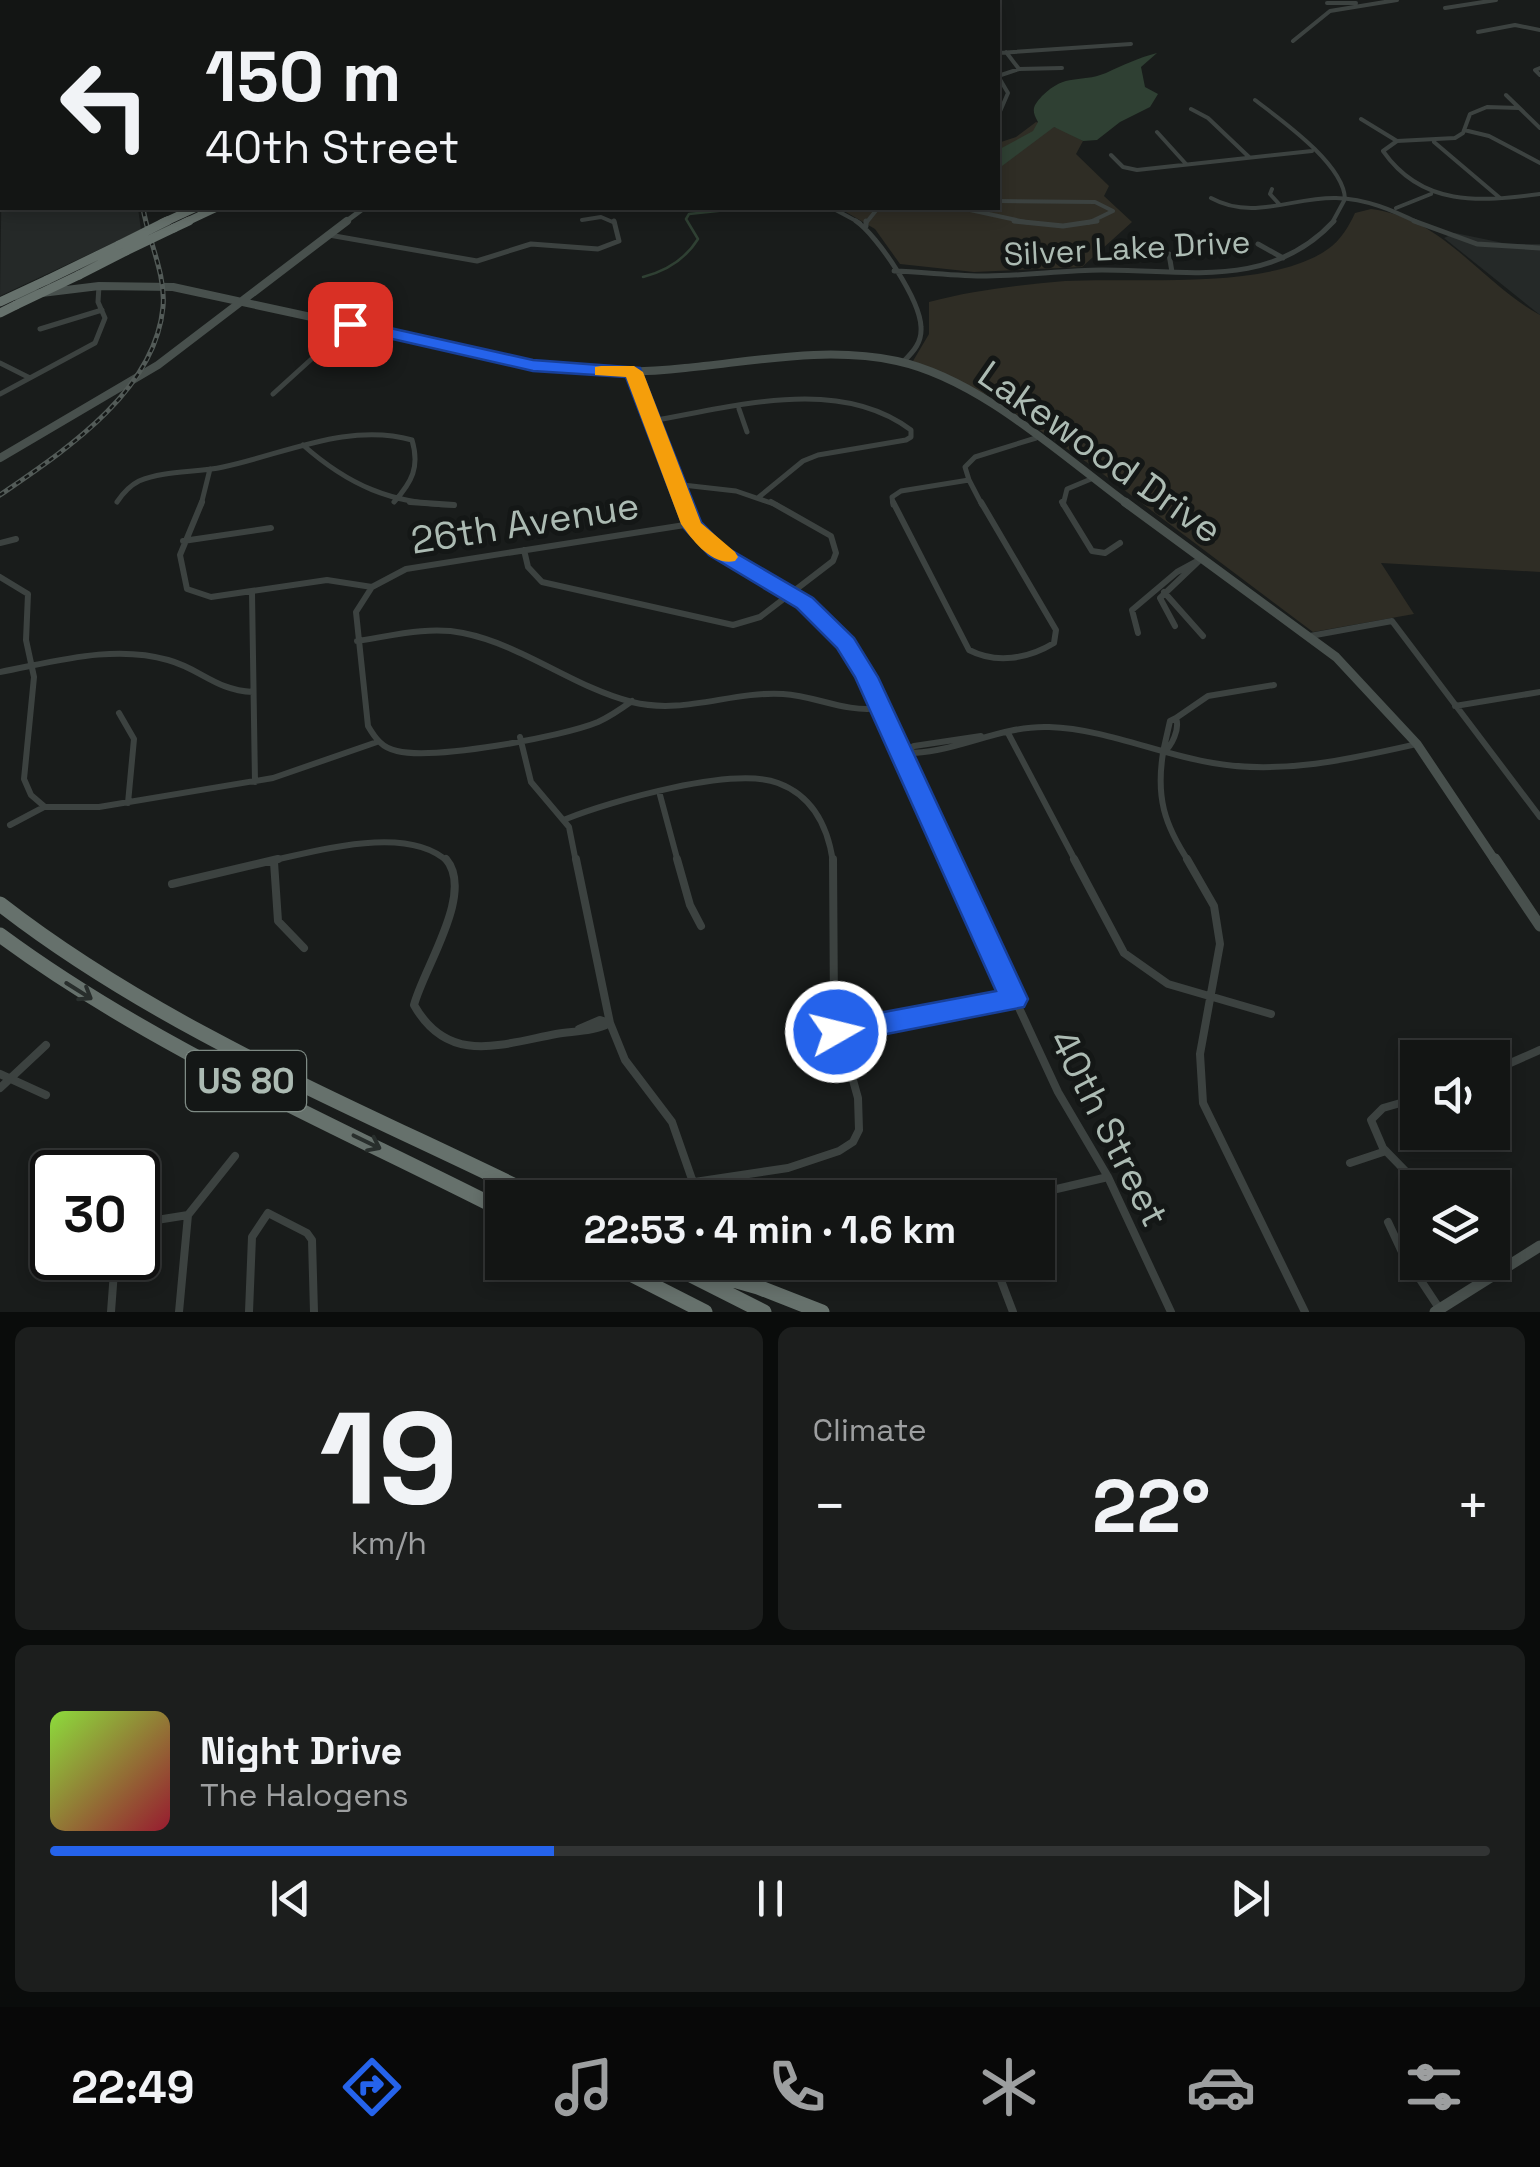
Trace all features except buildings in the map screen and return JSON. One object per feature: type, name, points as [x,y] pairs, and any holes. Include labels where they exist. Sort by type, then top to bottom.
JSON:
[{"type":"highway","points":[[171,224],[192,210]]},
{"type":"highway","points":[[0,300],[210,210]]},
{"type":"highway","points":[[0,313],[78,276],[123,248]]},
{"type":"highway","name":"US 80","points":[[0,904],[58,950],[150,1006],[503,1180]]},
{"type":"highway","name":"US 80","points":[[0,935],[58,978],[123,1018],[485,1201]]},
{"type":"highway","points":[[642,1280],[703,1312]]},
{"type":"highway","points":[[703,1280],[764,1312]]},
{"type":"highway","points":[[733,1280],[822,1312]]},
{"type":"street","points":[[1327,3],[1347,0],[1362,4]]},
{"type":"street","points":[[1293,41],[1330,10],[1397,0]]},
{"type":"street","points":[[1445,8],[1496,0]]},
{"type":"street","points":[[1478,32],[1515,25],[1540,30]]},
{"type":"street","points":[[1000,53],[1130,44]]},
{"type":"street","points":[[1090,45],[1098,54]]},
{"type":"street","points":[[1006,52],[1019,69]]},
{"type":"street","points":[[1000,75],[1019,69],[1062,68]]},
{"type":"street","points":[[1000,79],[1008,92],[1000,111]]},
{"type":"street","points":[[1506,95],[1540,128]]},
{"type":"street","points":[[1255,100],[1313,151],[1344,187],[1367,202]]},
{"type":"street","points":[[1361,120],[1397,141],[1433,141],[1455,138],[1476,110],[1519,108]]},
{"type":"street","points":[[1191,109],[1208,118],[1250,158]]},
{"type":"street","points":[[1464,130],[1489,136],[1540,163]]},
{"type":"street","points":[[1157,132],[1187,165]]},
{"type":"street","points":[[1397,141],[1383,151],[1388,159],[1432,194],[1470,202],[1540,194]]},
{"type":"street","points":[[1433,141],[1501,198]]},
{"type":"street","points":[[1110,155],[1132,170],[1313,151]]},
{"type":"street","name":"Silver Lake Drive","points":[[894,270],[989,276],[1089,270],[1241,269],[1284,259],[1323,236],[1342,210],[1346,199],[1344,187]]},
{"type":"street","points":[[1272,189],[1270,194],[1280,205]]},
{"type":"street","points":[[1395,209],[1432,194]]},
{"type":"street","points":[[1211,198],[1236,209],[1346,199],[1367,202],[1395,209],[1461,240],[1503,248],[1540,248]]},
{"type":"street","points":[[973,210],[1065,226],[1100,223],[1113,211],[1095,202],[1000,200]]},
{"type":"street","name":"Silver Lake Drive","points":[[1342,210],[1367,202]]},
{"type":"street","points":[[0,458],[136,380],[361,210]]},
{"type":"street","points":[[835,210],[866,228],[922,314],[916,350],[904,362]]},
{"type":"street","points":[[866,228],[866,221],[876,210]]},
{"type":"street","points":[[329,235],[476,260],[498,258],[530,244],[588,250],[619,241],[614,221],[601,217],[582,220]]},
{"type":"street","points":[[1258,244],[1284,259]]},
{"type":"street","points":[[1168,254],[1172,272]]},
{"type":"street","points":[[0,394],[94,343],[104,324],[99,286]]},
{"type":"street","name":"Lakewood Drive","points":[[0,300],[99,286],[173,287],[533,365],[634,372],[822,352],[904,362],[974,392],[1310,636],[1370,691],[1416,744],[1540,926]]},
{"type":"street","points":[[40,328],[102,310]]},
{"type":"street","points":[[273,394],[350,324]]},
{"type":"street","points":[[0,362],[31,378]]},
{"type":"street","name":"40th Street","points":[[634,372],[691,524],[716,550],[818,613],[846,643],[1058,1092],[1108,1177],[1171,1312]]},
{"type":"street","points":[[651,421],[844,399],[893,415],[911,430],[911,437],[818,454],[791,470],[759,498]]},
{"type":"street","points":[[738,409],[747,432]]},
{"type":"street","points":[[117,502],[123,491],[134,484],[210,470],[302,444],[396,434],[412,440],[416,476],[394,502]]},
{"type":"street","points":[[969,480],[901,490],[892,497],[893,507],[968,650],[979,658],[994,658],[1046,649],[1054,643],[1056,630],[965,467],[975,457],[1036,438]]},
{"type":"street","points":[[302,444],[364,490],[394,502],[454,505]]},
{"type":"street","points":[[210,470],[207,499],[188,524],[183,541],[182,581],[187,590],[206,596],[252,593],[326,580],[372,588],[356,612],[368,726],[377,742]]},
{"type":"street","points":[[1091,479],[1066,488],[1062,502],[1092,551],[1105,553],[1120,542]]},
{"type":"street","points":[[524,550],[528,567],[542,582],[733,625],[760,617],[833,561],[836,544],[822,530],[759,498],[717,486],[674,484]]},
{"type":"street","name":"26th Avenue","points":[[372,588],[406,568],[691,524]]},
{"type":"street","points":[[183,541],[271,528]]},
{"type":"street","points":[[0,543],[16,539]]},
{"type":"street","points":[[1175,626],[1160,598],[1202,558]]},
{"type":"street","points":[[1138,633],[1132,610],[1176,572],[1202,558]]},
{"type":"street","points":[[0,578],[28,594],[26,640],[34,665],[24,780],[31,795],[45,806],[76,810],[256,782],[377,742],[406,753],[421,753],[520,737],[592,724],[632,701]]},
{"type":"street","points":[[1164,592],[1203,636]]},
{"type":"street","points":[[252,593],[256,782]]},
{"type":"street","points":[[1310,636],[1392,621],[1540,816]]},
{"type":"street","points":[[357,641],[434,630],[464,632],[632,701],[690,707],[776,694],[805,698],[835,710],[880,708]]},
{"type":"street","points":[[0,672],[103,654],[149,656],[187,668],[220,690],[253,692]]},
{"type":"street","points":[[1163,753],[1170,748],[1178,724],[1176,718],[1198,698],[1274,684]]},
{"type":"street","points":[[1456,706],[1540,692]]},
{"type":"street","points":[[119,713],[134,739],[128,803]]},
{"type":"street","points":[[900,753],[917,754],[986,736],[1056,728],[1246,768],[1373,754],[1416,744]]},
{"type":"street","points":[[1008,732],[1124,953],[1168,984],[1270,1014]]},
{"type":"street","points":[[520,737],[531,782],[566,819],[610,1023],[626,1060],[672,1122],[692,1180]]},
{"type":"street","points":[[1163,753],[1160,803],[1213,903],[1219,924],[1220,946],[1196,1055],[1196,1078],[1203,1104],[1305,1312]]},
{"type":"street","points":[[566,819],[594,806],[760,779],[796,792],[824,824],[830,848],[836,1032],[861,1107],[862,1124],[855,1140],[822,1160],[720,1180]]},
{"type":"street","points":[[660,794],[690,905],[701,926]]},
{"type":"street","points":[[10,825],[45,806]]},
{"type":"street","points":[[172,884],[202,874],[398,842],[436,851],[452,864],[455,896],[417,989],[414,1005],[420,1019],[446,1042],[484,1048],[580,1030],[600,1020],[610,1023]]},
{"type":"street","points":[[274,862],[278,921],[304,948]]},
{"type":"street","points":[[836,1032],[1014,999]]},
{"type":"street","points":[[0,1088],[4,1076],[46,1044]]},
{"type":"street","points":[[1510,1062],[1540,1050]]},
{"type":"street","points":[[4,1076],[46,1095]]},
{"type":"street","points":[[1400,1103],[1383,1108],[1371,1120],[1376,1138],[1404,1170]]},
{"type":"street","points":[[1350,1163],[1386,1151]]},
{"type":"street","points":[[179,1312],[188,1216],[234,1156]]},
{"type":"street","points":[[1055,1189],[1108,1177]]},
{"type":"street","points":[[249,1312],[252,1237],[268,1213],[307,1232],[312,1240],[314,1312]]},
{"type":"street","points":[[160,1220],[188,1216]]},
{"type":"street","points":[[1388,1222],[1437,1311],[1477,1280]]},
{"type":"street","points":[[1510,1260],[1540,1246]]},
{"type":"street","points":[[112,1312],[114,1280]]},
{"type":"street","points":[[1001,1280],[1013,1312]]},
{"type":"shaded area","points":[[1157,53],[1141,67],[1145,87],[1158,94],[1150,107],[1120,122],[1097,140],[1083,141],[1054,127],[1000,168],[1000,149],[1033,131],[1038,122],[1035,105],[1042,96],[1066,81],[1106,73]]},
{"type":"shaded area","points":[[1036,122],[1083,141],[1076,154],[1109,186],[1104,196],[1132,222],[1082,267],[974,272],[900,264],[875,229],[842,210],[1000,210],[1000,142],[1016,137]]},
{"type":"shaded area","points":[[1371,209],[1397,215],[1441,238],[1540,315],[1540,572],[1381,563],[1414,614],[1313,632],[1095,468],[990,396],[913,361],[929,334],[929,302],[997,288],[1065,281],[1201,279],[1272,271],[1328,249],[1344,233],[1355,213]]},
{"type":"shaded area","points":[[1,210],[138,210],[141,230],[0,296]]},
{"type":"shaded area","points":[[1455,233],[1508,244],[1540,244],[1540,315],[1444,238]]},
{"type":"waterway","points":[[643,277],[674,264],[693,246],[698,239],[686,219],[689,214],[727,210]]},
{"type":"railway","points":[[0,495],[78,439],[125,392],[143,366],[156,338],[163,307],[159,270],[144,210]]},
{"type":"slow traffic","points":[[601,371],[634,372],[691,524],[704,540],[727,557]]},
{"type":"route","points":[[350,324],[533,365],[575,371],[634,372],[691,524],[716,550],[805,603],[846,643],[866,677],[1014,999],[836,1032]]}]
